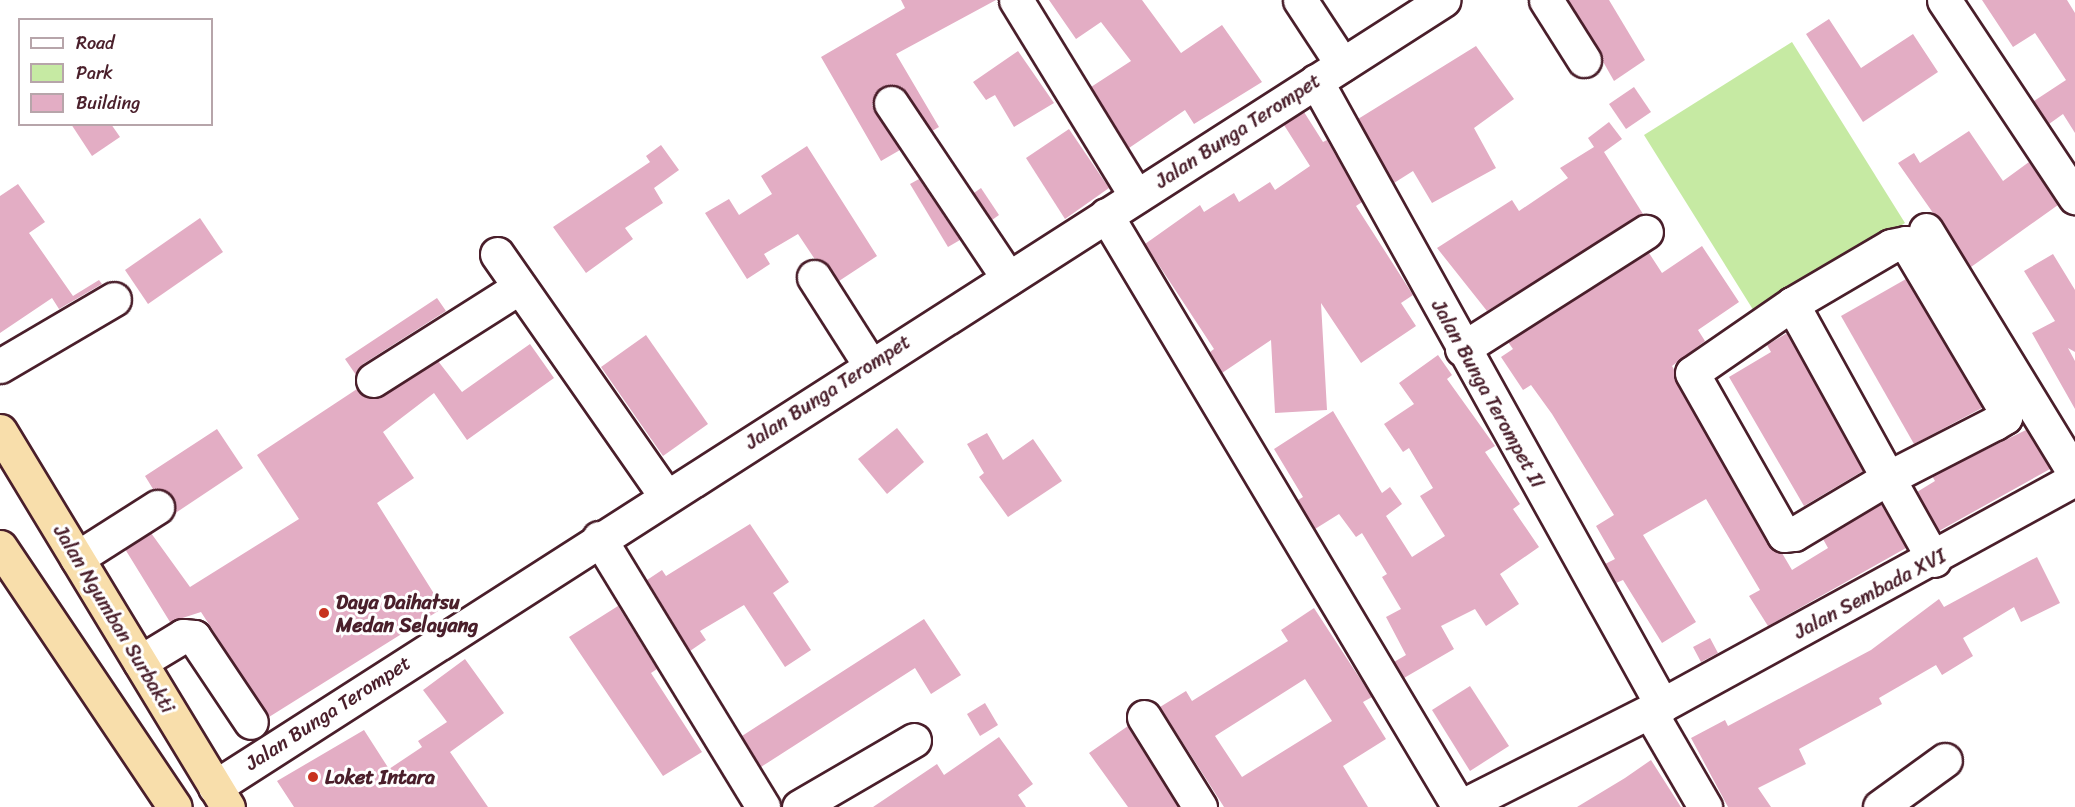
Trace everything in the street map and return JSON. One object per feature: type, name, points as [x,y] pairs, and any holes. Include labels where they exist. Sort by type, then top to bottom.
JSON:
[{"type":"highway","name":"Jalan Ngumban Surbakti","points":[[0,431],[222,797]]},
{"type":"highway","points":[[0,547],[175,807]]},
{"type":"street","points":[[1016,0],[1136,196]]},
{"type":"street","name":"Jalan Bunga Terompet II","points":[[1300,0],[1329,73],[1462,349],[1656,708],[1705,807]]},
{"type":"street","name":"Jalan Bunga Terompet","points":[[222,797],[598,538],[1443,0]]},
{"type":"street","points":[[1546,0],[1584,60]]},
{"type":"street","points":[[1944,0],[2075,197]]},
{"type":"street","points":[[891,103],[1008,278]]},
{"type":"street","points":[[1106,215],[1459,807]]},
{"type":"street","points":[[1926,230],[2075,474]]},
{"type":"street","points":[[1462,349],[1646,232]]},
{"type":"street","points":[[1906,243],[2004,408],[2005,417],[1888,478],[1784,535],[1692,380],[1698,365],[1791,304],[1891,246],[1906,243]]},
{"type":"street","points":[[497,254],[518,288],[666,496]]},
{"type":"street","points":[[814,278],[870,365]]},
{"type":"street","points":[[373,380],[518,288]]},
{"type":"street","points":[[0,366],[114,299]]},
{"type":"street","points":[[1791,304],[1934,560]]},
{"type":"street","name":"Jalan Sembada XVI","points":[[1459,807],[1656,708],[1934,560],[2075,479]]},
{"type":"street","points":[[77,558],[157,507]]},
{"type":"street","points":[[598,538],[763,807]]},
{"type":"street","points":[[140,662],[183,636],[194,637],[251,722]]},
{"type":"street","points":[[1144,717],[1200,807]]},
{"type":"street","points":[[799,807],[914,740]]},
{"type":"street","points":[[1880,807],[1946,760]]},
{"type":"green space","points":[[1792,42],[1905,223],[1757,316],[1644,135]]},
{"type":"building","points":[[901,0],[996,0],[896,54],[939,127],[932,131],[900,87],[881,87],[872,105],[900,150],[881,161],[821,57],[905,8]]},
{"type":"building","points":[[1049,0],[1142,0],[1181,53],[1222,25],[1262,82],[1194,124],[1185,110],[1129,148],[1091,87],[1131,61],[1101,22],[1076,39]]},
{"type":"building","points":[[1568,0],[1609,0],[1645,60],[1614,81]]},
{"type":"building","points":[[1982,0],[2067,0],[2075,13],[2075,133],[2063,114],[2049,124],[2034,101],[2066,80],[2035,33],[2013,47]]},
{"type":"building","points":[[1829,19],[1861,68],[1913,34],[1938,72],[1863,122],[1806,34]]},
{"type":"building","points":[[1476,46],[1514,99],[1474,128],[1496,168],[1432,203],[1413,171],[1394,183],[1358,119]]},
{"type":"building","points":[[1018,51],[1054,103],[1014,127],[995,95],[986,100],[973,82]]},
{"type":"building","points":[[1634,87],[1651,112],[1626,129],[1609,104]]},
{"type":"building","points":[[1304,112],[1323,142],[1327,140],[1362,202],[1356,206],[1413,295],[1401,303],[1416,326],[1361,363],[1321,303],[1327,410],[1275,413],[1271,340],[1222,373],[1210,352],[1214,349],[1145,244],[1200,205],[1204,212],[1234,193],[1239,202],[1270,182],[1275,190],[1310,166],[1284,125]]},
{"type":"building","points":[[1609,122],[1622,139],[1604,152],[1643,214],[1487,311],[1437,248],[1512,200],[1519,211],[1568,178],[1560,168],[1594,147],[1588,138]]},
{"type":"building","points":[[72,126],[112,126],[120,137],[92,156]]},
{"type":"building","points":[[1069,129],[1109,188],[1065,219],[1026,158]]},
{"type":"building","points":[[1969,131],[2003,181],[2029,162],[2058,205],[1971,267],[1898,163],[1914,153],[1920,163]]},
{"type":"building","points":[[661,145],[679,170],[654,188],[663,203],[625,228],[633,239],[586,273],[553,227],[650,162],[646,156]]},
{"type":"building","points":[[807,146],[877,256],[839,281],[823,261],[814,258],[798,234],[764,254],[770,264],[747,279],[705,213],[729,199],[739,215],[772,194],[761,176]]},
{"type":"building","points":[[919,179],[960,240],[948,247],[910,184]]},
{"type":"building","points":[[18,184],[45,222],[29,233],[73,296],[99,280],[102,284],[59,309],[52,298],[0,333],[0,196]]},
{"type":"building","points":[[981,188],[999,215],[992,220],[974,193]]},
{"type":"building","points":[[200,218],[223,252],[148,304],[125,270]]},
{"type":"building","points":[[1702,246],[1739,302],[1698,330],[1705,341],[1672,366],[1768,544],[1782,553],[1792,570],[1828,548],[1823,539],[1881,504],[1906,548],[1768,626],[1749,596],[1760,590],[1706,499],[1643,535],[1696,622],[1662,643],[1623,580],[1616,583],[1605,564],[1615,559],[1596,526],[1614,515],[1552,414],[1531,385],[1523,390],[1501,357],[1513,349],[1508,342],[1649,253],[1662,273]]},
{"type":"building","points":[[2053,254],[2075,290],[2075,352],[2068,348],[2075,361],[2075,409],[2032,333],[2055,321],[2024,271]]},
{"type":"building","points":[[1906,279],[1982,408],[1914,444],[1841,316]]},
{"type":"building","points":[[437,298],[446,311],[363,364],[356,375],[345,359]]},
{"type":"building","points":[[1787,333],[1863,471],[1804,506],[1729,377],[1771,352],[1767,345]]},
{"type":"building","points":[[646,335],[708,424],[663,456],[601,367]]},
{"type":"building","points":[[530,344],[554,378],[467,440],[434,393],[383,432],[414,478],[377,503],[443,608],[269,717],[201,612],[170,622],[125,549],[151,533],[190,587],[299,519],[257,455],[357,389],[365,397],[383,396],[438,361],[462,392]]},
{"type":"building","points":[[1438,355],[1452,375],[1447,379],[1495,446],[1485,452],[1520,504],[1513,509],[1539,547],[1500,574],[1519,604],[1486,626],[1475,609],[1441,626],[1454,649],[1404,678],[1394,662],[1406,655],[1386,617],[1401,609],[1382,577],[1387,574],[1362,533],[1356,537],[1339,514],[1315,529],[1298,500],[1303,497],[1274,449],[1333,411],[1382,493],[1390,487],[1402,504],[1386,516],[1412,557],[1445,536],[1420,496],[1433,488],[1409,448],[1403,452],[1384,424],[1414,404],[1399,383]]},
{"type":"building","points":[[897,428],[924,462],[887,494],[858,459]]},
{"type":"building","points":[[217,429],[243,468],[174,514],[172,496],[153,489],[145,476]]},
{"type":"building","points":[[2026,430],[2050,469],[1939,531],[1917,492],[1935,481],[1932,476]]},
{"type":"building","points":[[987,433],[1003,460],[1033,439],[1062,481],[1008,517],[979,477],[984,473],[967,444]]},
{"type":"building","points":[[750,524],[789,582],[773,593],[811,650],[785,667],[744,605],[700,631],[706,640],[690,651],[647,580],[662,570],[666,576]]},
{"type":"building","points":[[2037,557],[2060,603],[2021,622],[2014,607],[1963,638],[1973,656],[1942,675],[1936,665],[1879,698],[1882,704],[1799,749],[1806,764],[1758,788],[1771,807],[1728,807],[1691,738],[1725,720],[1728,726],[1871,650],[1939,599],[1944,607]]},
{"type":"building","points":[[618,606],[657,669],[651,673],[702,752],[663,776],[569,637]]},
{"type":"building","points":[[1314,608],[1372,697],[1363,702],[1386,739],[1343,766],[1368,807],[1224,807],[1160,707],[1186,691],[1192,701],[1288,641],[1281,630]],"holes":[[[1305,679],[1332,721],[1242,777],[1215,736]]]},
{"type":"building","points":[[924,619],[961,675],[931,694],[915,668],[761,767],[742,736]]},
{"type":"building","points":[[1710,638],[1718,653],[1701,662],[1693,647]]},
{"type":"building","points":[[465,659],[504,713],[450,752],[488,807],[294,807],[277,781],[364,730],[389,769],[422,747],[418,741],[447,722],[423,690]]},
{"type":"building","points":[[1470,686],[1509,746],[1470,771],[1432,710]]},
{"type":"building","points":[[985,703],[998,725],[980,736],[967,714]]},
{"type":"building","points":[[1128,726],[1178,807],[1128,807],[1089,753]]},
{"type":"building","points":[[999,737],[1033,784],[1018,795],[1026,807],[873,807],[937,764],[944,775]]},
{"type":"building","points":[[1651,760],[1681,807],[1577,807],[1625,778]]},
{"type":"place","name":"Daya Daihatsu Medan Selayang","points":[[324,613]]},
{"type":"place","name":"Loket Intara","points":[[313,777]]}]
